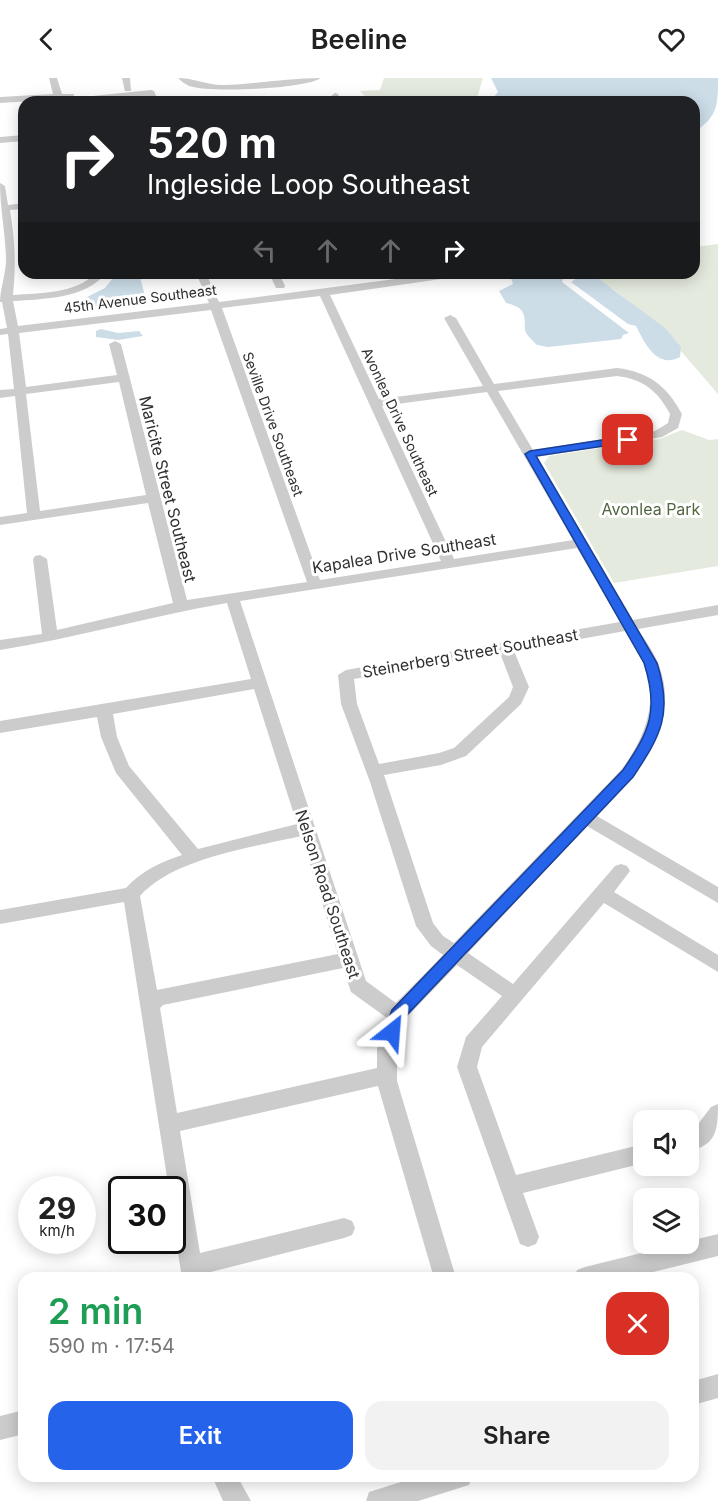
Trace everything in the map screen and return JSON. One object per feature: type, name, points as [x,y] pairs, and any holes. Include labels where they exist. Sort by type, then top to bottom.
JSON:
[{"type":"street","points":[[53,78],[58,96]]},
{"type":"street","points":[[126,78],[128,89]]},
{"type":"street","points":[[182,78],[188,85],[207,88],[317,78]]},
{"type":"street","points":[[110,96],[151,93],[152,96]]},
{"type":"street","points":[[83,96],[92,94]]},
{"type":"street","points":[[0,100],[18,100]]},
{"type":"street","points":[[0,105],[18,104]]},
{"type":"street","points":[[0,140],[18,138]]},
{"type":"street","points":[[0,186],[11,264],[4,298],[13,330],[34,516]]},
{"type":"street","points":[[4,208],[18,207]]},
{"type":"street","points":[[4,298],[73,290],[86,286],[97,279]]},
{"type":"street","name":"Seville Drive Southeast","points":[[204,279],[315,585]]},
{"type":"street","points":[[277,279],[280,286]]},
{"type":"street","name":"45th Avenue Southeast","points":[[0,332],[418,279]]},
{"type":"street","name":"Avonlea Drive Southeast","points":[[322,292],[450,564]]},
{"type":"street","points":[[443,1272],[387,1075],[387,1049],[398,1015],[628,773],[649,742],[656,721],[658,692],[654,672],[628,624],[450,318]]},
{"type":"street","name":"Maricite Street Southeast","points":[[0,645],[181,606],[115,344]]},
{"type":"street","points":[[375,403],[604,372],[626,372],[652,381],[660,388],[676,414],[674,425],[658,434],[530,454]]},
{"type":"street","points":[[0,394],[124,378]]},
{"type":"street","points":[[0,521],[154,498]]},
{"type":"street","name":"Kapalea Drive Southeast","points":[[181,606],[581,543]]},
{"type":"street","points":[[40,558],[45,637]]},
{"type":"street","name":"Nelson Road Southeast","points":[[232,598],[358,986],[398,1015]]},
{"type":"street","name":"Steinerberg Street Southeast","points":[[515,996],[437,941],[425,926],[350,704],[346,675],[718,610]]},
{"type":"street","points":[[374,771],[441,759],[460,752],[516,700],[521,687],[505,646]]},
{"type":"street","points":[[0,727],[258,683]]},
{"type":"street","points":[[104,710],[109,737],[122,769],[194,857]]},
{"type":"street","points":[[585,817],[717,893]]},
{"type":"street","points":[[306,828],[167,866],[146,878],[134,888],[131,894],[170,1124],[192,1272],[344,1228]]},
{"type":"street","points":[[528,1237],[467,1067],[473,1043],[621,872]]},
{"type":"street","points":[[0,916],[131,894]]},
{"type":"street","points":[[603,894],[718,964]]},
{"type":"street","points":[[150,1005],[158,999],[349,959]]},
{"type":"street","points":[[170,1124],[387,1075]]},
{"type":"street","points":[[699,1139],[718,1113]]},
{"type":"street","points":[[510,1186],[633,1156]]},
{"type":"street","points":[[609,1272],[718,1245]]},
{"type":"street","points":[[699,1391],[718,1386]]},
{"type":"street","points":[[0,1428],[18,1424]]},
{"type":"street","points":[[227,1482],[233,1495],[239,1501]]},
{"type":"street","points":[[378,1501],[440,1482]]},
{"type":"green space","points":[[384,78],[483,78],[478,96],[365,96],[360,91],[380,90]]},
{"type":"green space","points":[[718,244],[718,394],[662,329],[616,291],[597,279],[700,279],[700,246]]},
{"type":"green space","name":"Avonlea Park","points":[[682,430],[709,440],[718,439],[718,566],[614,583],[544,463],[549,456],[659,439]]},
{"type":"water","points":[[491,78],[718,78],[718,94],[714,113],[700,128],[700,96],[494,96],[498,92]]},
{"type":"water","points":[[112,279],[141,279],[146,300],[143,303],[82,310],[81,300],[105,288]]},
{"type":"water","points":[[511,279],[563,279],[562,282],[629,333],[623,335],[621,339],[548,347],[537,345],[525,330],[523,312],[506,303],[499,291],[513,284]]},
{"type":"water","points":[[575,279],[599,279],[665,328],[681,347],[680,357],[665,360],[658,357],[643,340],[636,326],[628,324],[571,282]]},
{"type":"water","points":[[101,329],[118,333],[139,331],[143,336],[118,340],[96,337],[96,331]]},
{"type":"route","points":[[392,1032],[398,1015],[628,773],[640,758],[654,731],[658,692],[651,663],[530,454],[628,440]]}]
